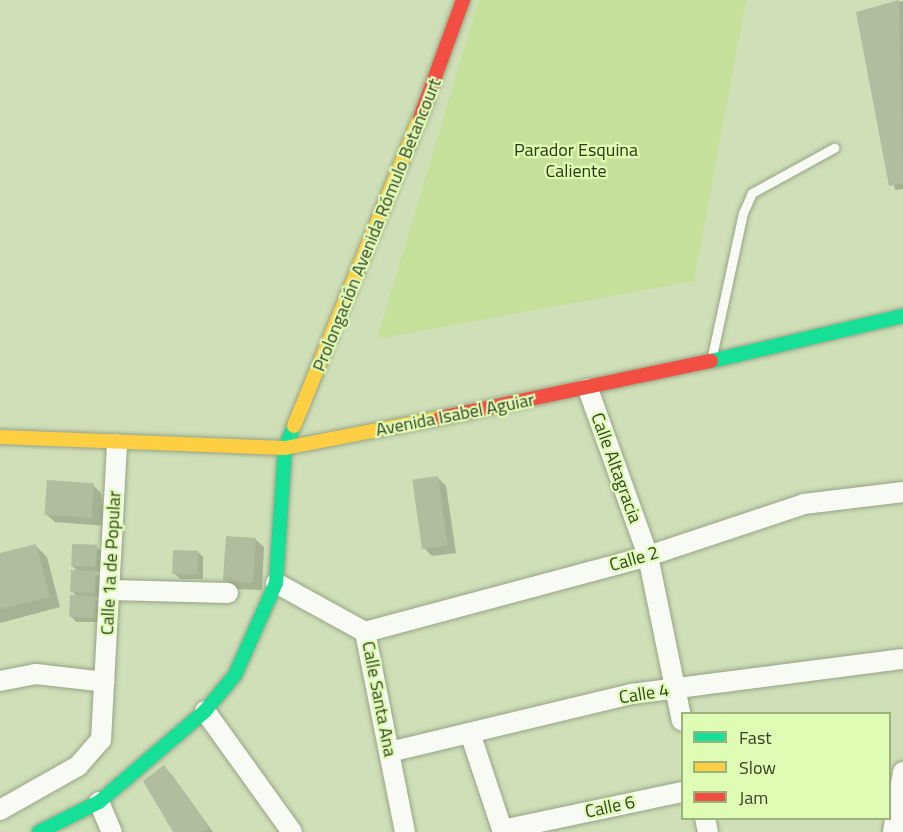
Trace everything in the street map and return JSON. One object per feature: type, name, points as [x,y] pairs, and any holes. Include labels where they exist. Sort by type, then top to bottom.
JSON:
[{"type":"street","name":"Prolongación Avenida Rómulo Betancourt","points":[[276,583],[285,448],[440,70],[463,0]]},
{"type":"street","name":"Avenida Isabel Aguiar","points":[[0,437],[117,444],[285,448],[588,389],[903,316]]},
{"type":"street","name":"Calle Altagracia","points":[[588,389],[648,556],[681,717]]},
{"type":"street","name":"Calle 1a de Popular","points":[[0,810],[78,766],[98,747],[111,590],[117,444]]},
{"type":"street","name":"Calle 2","points":[[366,632],[648,556],[804,504],[903,492]]},
{"type":"street","points":[[39,832],[99,802],[205,711],[235,675],[276,583]]},
{"type":"street","name":"Calle Santa Ana","points":[[276,583],[366,632],[405,832]]},
{"type":"street","points":[[111,590],[228,593]]},
{"type":"street","name":"Calle 4","points":[[390,752],[675,689],[903,659]]},
{"type":"street","points":[[0,681],[36,674],[105,682]]},
{"type":"street","points":[[205,711],[292,832]]},
{"type":"street","points":[[470,733],[502,831]]},
{"type":"street","points":[[893,832],[903,772]]},
{"type":"street","name":"Calle 6","points":[[502,831],[681,792]]},
{"type":"street","points":[[99,802],[111,832]]},
{"type":"lane","points":[[711,361],[743,213],[752,193],[834,148]]},
{"type":"green space","name":"Parador Esquina Caliente","points":[[479,0],[746,0],[694,281],[377,339]]},
{"type":"building","points":[[899,0],[903,183],[889,186],[856,12]]},
{"type":"building","points":[[438,476],[448,545],[422,549],[412,480]]},
{"type":"building","points":[[47,480],[94,483],[91,518],[45,515]]},
{"type":"building","points":[[226,536],[256,538],[253,583],[223,581]]},
{"type":"building","points":[[36,544],[50,597],[0,609],[0,553]]},
{"type":"building","points":[[72,544],[97,545],[96,567],[71,566]]},
{"type":"building","points":[[173,550],[198,551],[197,575],[172,574]]},
{"type":"building","points":[[71,570],[96,571],[95,593],[70,592]]},
{"type":"building","points":[[70,595],[96,596],[95,618],[69,617]]},
{"type":"building","points":[[164,765],[209,828],[203,832],[173,832],[143,781]]},
{"type":"traffic: fast","points":[[711,361],[903,316]]},
{"type":"traffic: fast","points":[[39,832],[99,802],[205,711],[235,675],[276,583],[285,448],[294,426]]},
{"type":"traffic: slow","points":[[294,426],[420,118]]},
{"type":"traffic: slow","points":[[0,437],[285,448],[440,418]]},
{"type":"traffic: jam","points":[[420,118],[463,0]]},
{"type":"traffic: jam","points":[[440,418],[711,361]]}]
